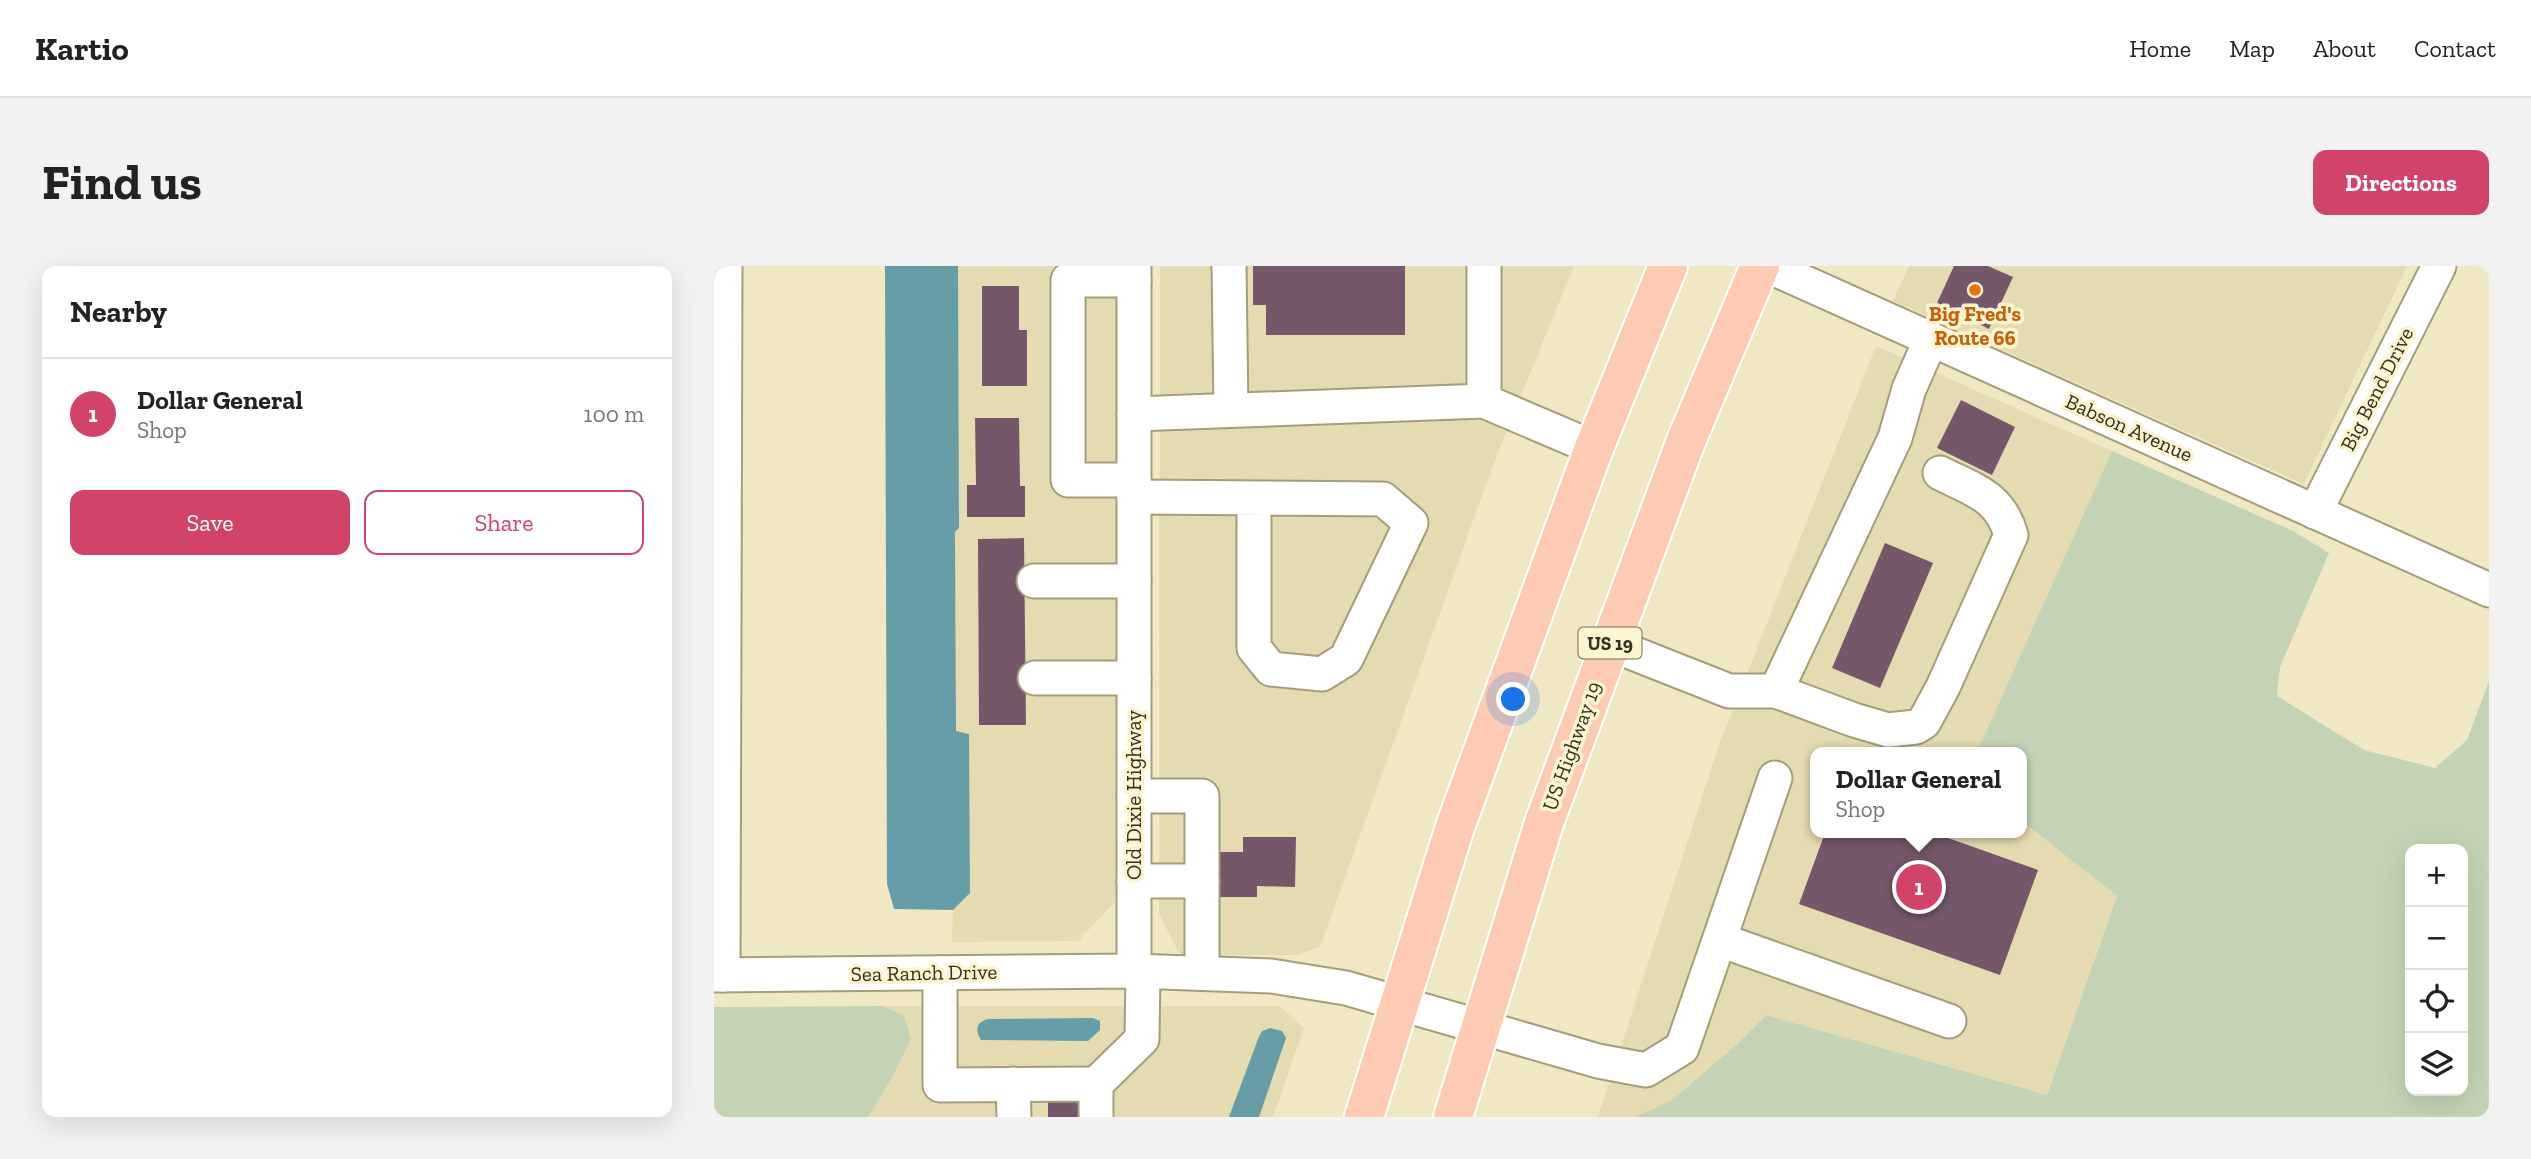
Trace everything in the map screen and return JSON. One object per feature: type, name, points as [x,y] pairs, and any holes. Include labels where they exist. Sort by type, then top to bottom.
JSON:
[{"type":"highway","points":[[1364,1117],[1455,827],[1594,448],[1668,266]]},
{"type":"highway","name":"US Highway 19","points":[[1453,1117],[1544,823],[1686,441],[1760,266]]},
{"type":"street","points":[[718,975],[725,266]]},
{"type":"street","points":[[1229,266],[1231,410]]},
{"type":"street","points":[[1484,266],[1484,401]]},
{"type":"street","name":"Babson Avenue","points":[[1768,266],[2489,590]]},
{"type":"street","name":"Big Bend Drive","points":[[2315,512],[2439,266]]},
{"type":"street","points":[[1134,273],[1068,280],[1068,480],[1134,489],[1254,499],[1383,499],[1410,523],[1346,659],[1322,674],[1271,669],[1254,648],[1254,499]]},
{"type":"street","name":"Old Dixie Highway","points":[[1096,1084],[1142,1039],[1134,881],[1134,273]]},
{"type":"street","points":[[1776,691],[1895,438],[1909,389],[1931,339]]},
{"type":"street","points":[[1134,414],[1484,401],[1594,448]]},
{"type":"street","points":[[1610,644],[1729,691],[1776,691],[1888,730],[1916,727],[1924,722],[1943,687],[2011,535],[2005,516],[1987,496],[1940,473]]},
{"type":"street","points":[[1034,581],[1134,581]]},
{"type":"street","points":[[1035,678],[1134,678]]},
{"type":"street","points":[[1138,971],[1283,978],[1346,988],[1598,1061],[1646,1070],[1682,1048],[1775,778]]},
{"type":"street","points":[[1134,796],[1202,796],[1202,974]]},
{"type":"street","points":[[1134,881],[1202,881]]},
{"type":"street","points":[[1720,940],[1949,1021]]},
{"type":"street","name":"Sea Ranch Drive","points":[[718,975],[1138,971]]},
{"type":"street","points":[[940,973],[940,1085],[1096,1084],[1096,1117]]},
{"type":"street","points":[[1013,1084],[1014,1117]]},
{"type":"shaded area","points":[[958,266],[1117,266],[1115,902],[1078,941],[952,942],[953,910],[970,893],[968,734],[956,732],[955,531],[959,528]]},
{"type":"shaded area","points":[[1160,266],[1574,266],[1496,457],[1320,947],[1297,955],[1180,955],[1159,914]]},
{"type":"shaded area","points":[[1909,266],[2407,266],[2304,484],[1893,301]]},
{"type":"shaded area","points":[[1876,346],[2112,451],[1979,747],[1810,747],[1810,838],[2027,838],[2027,825],[2117,896],[2047,1095],[1766,1015],[1736,1045],[1671,1101],[1634,1117],[1598,1117],[1719,745]]},
{"type":"shaded area","points":[[884,1006],[1280,1006],[1304,1028],[1273,1117],[868,1117],[893,1076],[904,1016]]},
{"type":"green space","points":[[2112,451],[2293,531],[2329,553],[2280,667],[2277,696],[2364,750],[2435,768],[2467,740],[2489,681],[2489,1117],[1634,1117],[1671,1101],[1736,1045],[1766,1015],[2047,1095],[2117,896],[2027,825],[2027,747],[1979,747]]},
{"type":"green space","points":[[884,1006],[904,1016],[911,1039],[868,1117],[714,1117],[714,1007]]},
{"type":"water","points":[[885,266],[958,266],[959,528],[955,532],[956,731],[969,734],[970,893],[953,910],[894,909],[887,884]]},
{"type":"water","points":[[1093,1018],[1100,1021],[1100,1030],[1088,1041],[981,1040],[977,1030],[981,1022],[988,1019]]},
{"type":"water","points":[[1270,1028],[1282,1031],[1286,1038],[1259,1117],[1229,1117],[1258,1039],[1262,1031]]},
{"type":"building","points":[[1253,266],[1405,266],[1405,335],[1266,335],[1266,305],[1253,305]]},
{"type":"building","name":"Big Fred's Route 66","points":[[1954,266],[1988,266],[2013,277],[1989,329],[1937,303]]},
{"type":"building","points":[[982,286],[1019,286],[1019,330],[1027,330],[1027,386],[982,386]]},
{"type":"building","points":[[1961,400],[2015,427],[1992,475],[1937,448]]},
{"type":"building","points":[[975,418],[1019,418],[1020,486],[1025,486],[1025,517],[967,517],[967,485],[976,485]]},
{"type":"building","points":[[1024,538],[1026,725],[979,725],[978,539]]},
{"type":"building","points":[[1885,543],[1933,563],[1880,688],[1832,668]]},
{"type":"building","points":[[1243,837],[1296,837],[1295,887],[1257,886],[1257,897],[1217,897],[1217,852],[1243,852]]},
{"type":"building","points":[[1823,838],[1948,838],[2038,870],[2000,975],[1799,904]]},
{"type":"building","points":[[1082,1098],[1082,1117],[1048,1117],[1048,1099]]},
{"type":"place","name":"Big Fred's Route 66","points":[[1975,290]]},
{"type":"place","name":"Dollar General","points":[[1919,887]]}]
